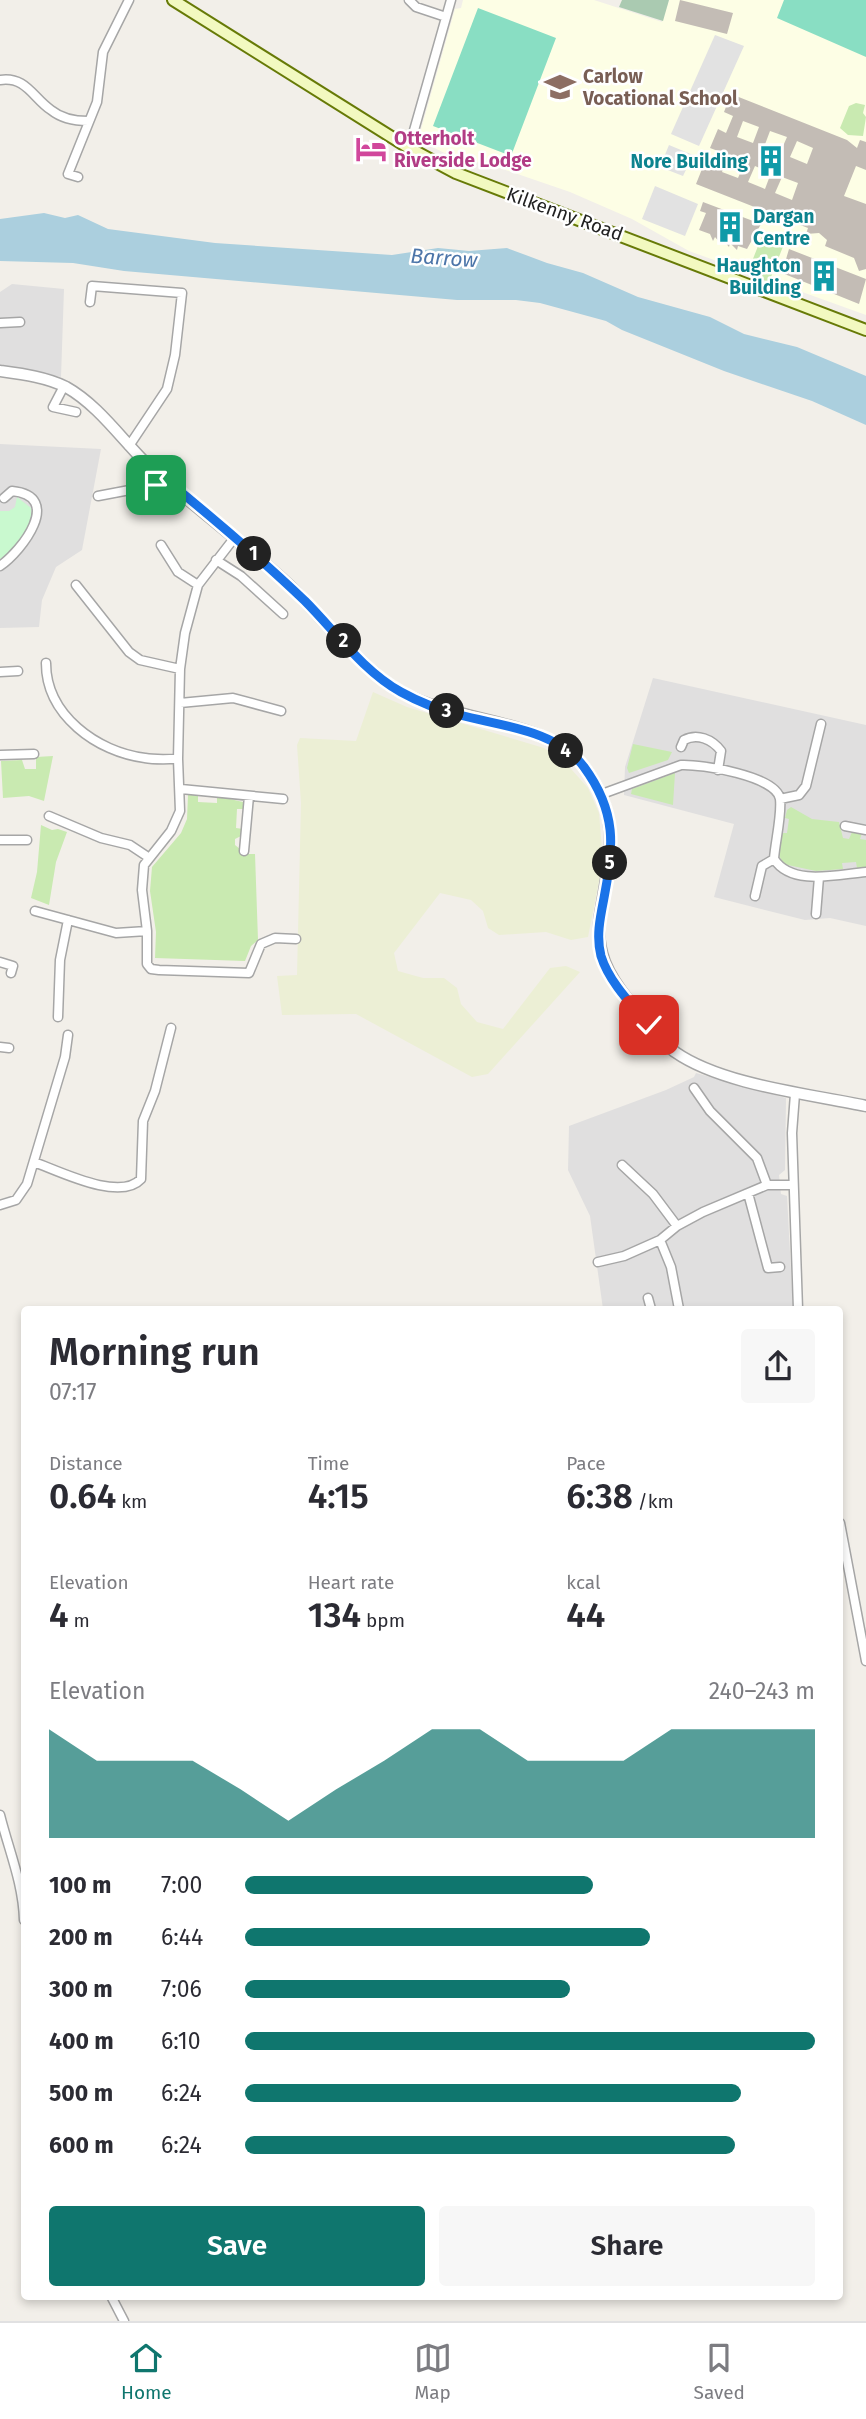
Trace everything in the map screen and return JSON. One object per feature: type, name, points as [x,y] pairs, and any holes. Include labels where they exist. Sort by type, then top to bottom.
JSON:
[{"type":"main road","name":"Kilkenny Road","points":[[173,0],[410,148],[469,179],[866,330]]},
{"type":"street","points":[[78,177],[68,174],[100,88],[103,52],[129,0]]},
{"type":"street","points":[[409,0],[416,7],[446,17]]},
{"type":"street","points":[[410,148],[451,0]]},
{"type":"street","points":[[0,80],[15,80],[29,87],[49,110],[62,117],[88,121]]},
{"type":"street","points":[[90,302],[92,286],[182,293],[171,377],[156,408],[129,446]]},
{"type":"street","points":[[0,323],[20,322]]},
{"type":"street","points":[[0,371],[64,386],[81,398],[165,479],[288,585],[387,683],[424,704],[461,715],[508,724],[552,742],[583,765],[601,794],[612,842],[598,945],[609,974],[649,1025],[675,1052],[710,1070],[795,1094],[866,1106]]},
{"type":"street","points":[[64,386],[53,407],[76,412]]},
{"type":"street","points":[[98,496],[156,485],[165,479]]},
{"type":"street","points":[[0,566],[20,548],[37,518],[35,506],[25,495],[12,491],[4,498]]},
{"type":"street","points":[[235,537],[198,584],[185,633],[180,668],[180,811],[171,831],[144,864],[142,890],[147,931],[147,964],[151,969],[159,971],[249,973],[261,944],[275,939],[296,939]]},
{"type":"street","points":[[161,545],[178,572],[198,584]]},
{"type":"street","points":[[216,561],[241,576],[283,614]]},
{"type":"street","points":[[76,585],[129,652],[140,660],[180,668]]},
{"type":"street","points":[[46,663],[46,682],[55,701],[75,727],[91,739],[120,753],[145,759],[178,759]]},
{"type":"street","points":[[0,672],[18,671]]},
{"type":"street","points":[[180,703],[233,698],[281,711]]},
{"type":"street","points":[[780,799],[799,796],[806,786],[821,724]]},
{"type":"street","points":[[681,747],[684,740],[692,736],[711,741],[721,751],[718,770]]},
{"type":"street","points":[[0,755],[34,754]]},
{"type":"street","points":[[601,794],[681,765],[694,764],[758,779],[775,789],[780,799],[774,859]]},
{"type":"street","points":[[181,789],[283,799]]},
{"type":"street","points":[[244,851],[249,796]]},
{"type":"street","points":[[49,816],[102,838],[130,845],[148,857]]},
{"type":"street","points":[[845,826],[866,830]]},
{"type":"street","points":[[0,840],[27,840]]},
{"type":"street","points":[[774,859],[784,869],[800,875],[819,877],[866,872]]},
{"type":"street","points":[[755,896],[762,866],[774,859]]},
{"type":"street","points":[[816,914],[819,877]]},
{"type":"street","points":[[35,911],[116,933],[147,931]]},
{"type":"street","points":[[58,1017],[60,960],[68,920]]},
{"type":"street","points":[[0,962],[13,966],[11,973]]},
{"type":"street","points":[[34,1162],[102,1186],[118,1188],[138,1182],[141,1179],[143,1121],[155,1091],[171,1028]]},
{"type":"street","points":[[0,1205],[6,1205],[21,1196],[34,1162],[65,1057],[68,1035]]},
{"type":"street","points":[[694,1088],[710,1111],[757,1158],[767,1185]]},
{"type":"street","points":[[795,1094],[792,1133],[798,1306]]},
{"type":"street","points":[[622,1165],[653,1194],[677,1226]]},
{"type":"street","points":[[598,1262],[624,1256],[660,1240],[677,1226],[767,1185],[793,1185]]},
{"type":"street","points":[[748,1193],[768,1268],[780,1267]]},
{"type":"street","points":[[660,1240],[671,1267],[678,1306]]},
{"type":"street","points":[[648,1298],[649,1306]]},
{"type":"street","points":[[843,1539],[866,1661]]},
{"type":"street","points":[[0,1815],[19,1879],[21,1895]]},
{"type":"street","points":[[113,2300],[124,2321]]},
{"type":"shaded area","points":[[463,0],[594,0],[662,22],[669,0],[866,0],[866,315],[689,251],[632,219],[570,192],[482,162],[465,163],[418,140],[455,9],[461,8]]},
{"type":"shaded area","points":[[622,0],[669,0],[663,21],[619,7]]},
{"type":"shaded area","points":[[715,35],[744,46],[699,146],[671,134]]},
{"type":"shaded area","points":[[669,145],[693,155],[683,176],[660,167]]},
{"type":"shaded area","points":[[655,186],[698,204],[685,236],[642,219]]},
{"type":"shaded area","points":[[12,284],[64,289],[61,377],[0,365],[0,292]]},
{"type":"shaded area","points":[[0,444],[101,449],[82,550],[56,567],[42,600],[39,627],[0,628]]},
{"type":"shaded area","points":[[653,678],[866,725],[866,926],[830,918],[805,920],[714,897],[734,824],[624,795],[625,767]]},
{"type":"shaded area","points":[[373,692],[407,707],[544,748],[564,761],[588,788],[599,813],[603,861],[588,937],[571,940],[546,932],[499,935],[488,928],[483,911],[471,900],[440,893],[394,953],[398,971],[423,978],[444,978],[457,988],[461,1004],[477,1022],[503,1029],[550,968],[566,966],[580,972],[488,1074],[472,1077],[356,1014],[282,1015],[277,976],[297,975],[301,803],[297,745],[300,738],[356,741]]},
{"type":"shaded area","points":[[696,1073],[786,1098],[785,1170],[779,1175],[781,1194],[787,1196],[793,1306],[603,1306],[590,1216],[568,1170],[569,1126],[694,1077]]},
{"type":"green space","points":[[784,0],[866,0],[866,57],[777,18]]},
{"type":"green space","points":[[478,8],[556,38],[511,156],[433,126]]},
{"type":"green space","points":[[856,103],[865,105],[863,136],[848,135],[840,128],[849,106]]},
{"type":"green space","points":[[762,236],[786,239],[769,282],[747,274]]},
{"type":"green space","points":[[17,497],[31,508],[29,524],[18,543],[0,559],[0,511],[9,511],[15,507]]},
{"type":"green space","points":[[633,744],[672,752],[668,760],[629,773],[627,768]]},
{"type":"green space","points":[[53,756],[44,801],[29,796],[3,798],[1,761],[22,760],[25,769],[36,769],[36,757]]},
{"type":"green space","points":[[675,773],[673,805],[631,794],[632,789]]},
{"type":"green space","points":[[188,795],[198,795],[198,802],[217,803],[217,796],[243,802],[244,809],[237,809],[236,828],[243,829],[241,836],[235,839],[235,845],[241,854],[255,854],[258,940],[251,946],[245,961],[155,958],[156,932],[150,891],[152,867],[181,833],[187,819]]},
{"type":"green space","points":[[791,807],[812,819],[839,822],[843,838],[849,839],[852,832],[862,833],[860,839],[866,840],[866,867],[857,868],[856,862],[842,863],[843,869],[816,871],[783,864],[779,855],[780,833],[787,833],[789,819],[785,818]]},
{"type":"green space","points":[[41,825],[67,832],[56,862],[49,905],[31,898],[37,872]]},
{"type":"water","name":"Barrow","points":[[44,213],[65,218],[78,215],[108,229],[215,243],[392,255],[438,248],[469,251],[507,248],[583,273],[638,297],[710,317],[744,334],[797,347],[866,376],[866,425],[812,401],[724,371],[606,321],[540,303],[516,300],[457,300],[124,271],[73,263],[0,261],[0,219]]},
{"type":"building","points":[[680,0],[733,13],[727,34],[675,21]]},
{"type":"building","name":"Nore Building","points":[[731,94],[847,140],[857,148],[860,140],[866,142],[866,170],[856,166],[844,196],[866,204],[866,269],[859,271],[854,258],[825,246],[827,240],[819,233],[806,234],[808,228],[696,184],[704,164],[712,168],[718,151],[710,148],[718,129],[726,133],[733,116],[724,112]],"holes":[[[743,121],[759,127],[753,143],[737,137]],[[770,131],[787,137],[780,153],[764,147]],[[797,141],[813,148],[807,164],[790,157]],[[728,156],[745,162],[738,178],[722,172]],[[755,166],[771,173],[765,189],[748,182]],[[782,177],[798,183],[792,200],[775,193]]]},
{"type":"building","name":"Dargan Centre","points":[[703,202],[761,224],[747,249],[738,246],[737,250],[730,243],[729,247],[723,240],[721,244],[715,237],[713,241],[710,234],[699,230],[706,213],[700,211]]},
{"type":"building","name":"Haughton Building","points":[[789,249],[866,279],[859,304],[782,273]]},
{"type":"place","name":"Carlow Vocational School","points":[[560,87]]},
{"type":"place","name":"Otterholt Riverside Lodge","points":[[371,149]]},
{"type":"place","name":"Nore Building","points":[[771,161]]},
{"type":"place","name":"Dargan Centre","points":[[730,227]]},
{"type":"place","name":"Haughton Building","points":[[824,276]]},
{"type":"route","points":[[156,485],[165,479],[235,537],[288,585],[374,672],[397,690],[424,704],[461,715],[508,724],[552,742],[583,765],[607,809],[612,842],[598,945],[609,974],[649,1025]]}]
